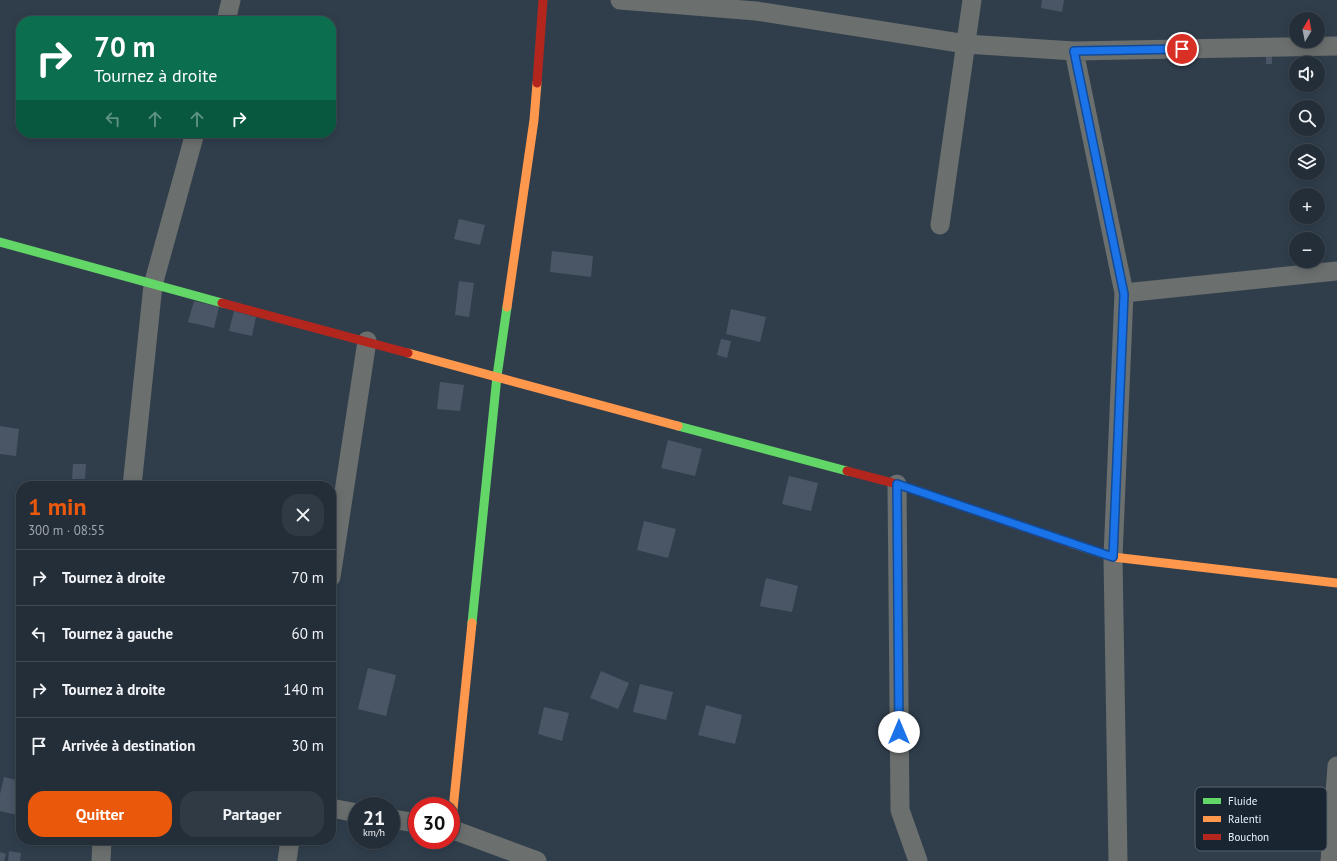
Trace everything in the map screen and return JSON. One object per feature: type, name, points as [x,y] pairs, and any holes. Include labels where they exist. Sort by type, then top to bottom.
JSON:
[{"type":"street","points":[[227,16],[231,0]]},
{"type":"street","points":[[454,797],[497,376],[534,120],[543,0]]},
{"type":"street","points":[[620,0],[756,11],[966,44],[1074,51],[1337,46]]},
{"type":"street","points":[[940,225],[972,0]]},
{"type":"street","points":[[1074,51],[1124,294],[1113,557],[1118,861]]},
{"type":"street","points":[[133,481],[153,285],[194,138]]},
{"type":"street","points":[[0,242],[153,285],[897,484],[1113,557],[1337,583]]},
{"type":"street","points":[[1124,294],[1337,272]]},
{"type":"street","points":[[336,544],[367,341]]},
{"type":"street","points":[[897,484],[900,810],[918,861]]},
{"type":"street","points":[[1330,861],[1337,766]]},
{"type":"street","points":[[336,809],[348,811]]},
{"type":"street","points":[[460,832],[537,861]]},
{"type":"street","points":[[101,861],[102,845]]},
{"type":"street","points":[[287,861],[289,845]]},
{"type":"building","points":[[1042,0],[1064,0],[1062,12],[1041,8]]},
{"type":"building","points":[[1266,56],[1272,56],[1272,64],[1266,64]]},
{"type":"building","points":[[459,219],[485,225],[480,245],[454,239]]},
{"type":"building","points":[[552,251],[593,256],[591,277],[550,272]]},
{"type":"building","points":[[459,281],[474,283],[469,317],[455,315]]},
{"type":"building","points":[[194,301],[219,307],[214,328],[188,322]]},
{"type":"building","points":[[731,309],[766,317],[760,342],[726,334]]},
{"type":"building","points":[[234,311],[256,317],[252,336],[229,331]]},
{"type":"building","points":[[721,339],[731,341],[727,358],[717,355]]},
{"type":"building","points":[[440,382],[464,385],[460,411],[437,409]]},
{"type":"building","points":[[0,426],[19,429],[16,456],[0,454]]},
{"type":"building","points":[[668,440],[702,449],[695,476],[661,468]]},
{"type":"building","points":[[73,464],[86,464],[85,479],[72,479]]},
{"type":"building","points":[[789,476],[818,483],[811,511],[782,504]]},
{"type":"building","points":[[644,521],[676,529],[668,558],[637,550]]},
{"type":"building","points":[[766,578],[798,586],[792,612],[760,606]]},
{"type":"building","points":[[368,668],[396,675],[386,716],[358,709]]},
{"type":"building","points":[[601,671],[629,683],[618,709],[590,698]]},
{"type":"building","points":[[640,684],[673,692],[666,720],[633,712]]},
{"type":"building","points":[[706,705],[742,715],[735,744],[698,735]]},
{"type":"building","points":[[544,707],[569,713],[562,741],[538,734]]},
{"type":"building","points":[[4,777],[16,780],[16,815],[0,811],[0,794]]},
{"type":"building","points":[[9,851],[21,853],[20,861],[8,861]]},
{"type":"building","points":[[0,852],[6,854],[4,861],[0,861]]},
{"type":"traffic: fast","points":[[0,242],[222,303]]},
{"type":"traffic: fast","points":[[472,623],[497,376],[507,307]]},
{"type":"traffic: fast","points":[[678,426],[847,471]]},
{"type":"traffic: slow","points":[[507,307],[534,120],[537,83]]},
{"type":"traffic: slow","points":[[408,353],[678,426]]},
{"type":"traffic: slow","points":[[1070,543],[1113,557],[1337,583]]},
{"type":"traffic: slow","points":[[454,797],[472,623]]},
{"type":"traffic: jam","points":[[537,83],[543,0]]},
{"type":"traffic: jam","points":[[222,303],[408,353]]},
{"type":"traffic: jam","points":[[847,471],[897,484],[1070,543]]},
{"type":"route","points":[[899,732],[897,484],[1113,557],[1124,294],[1074,51],[1182,49]]}]
